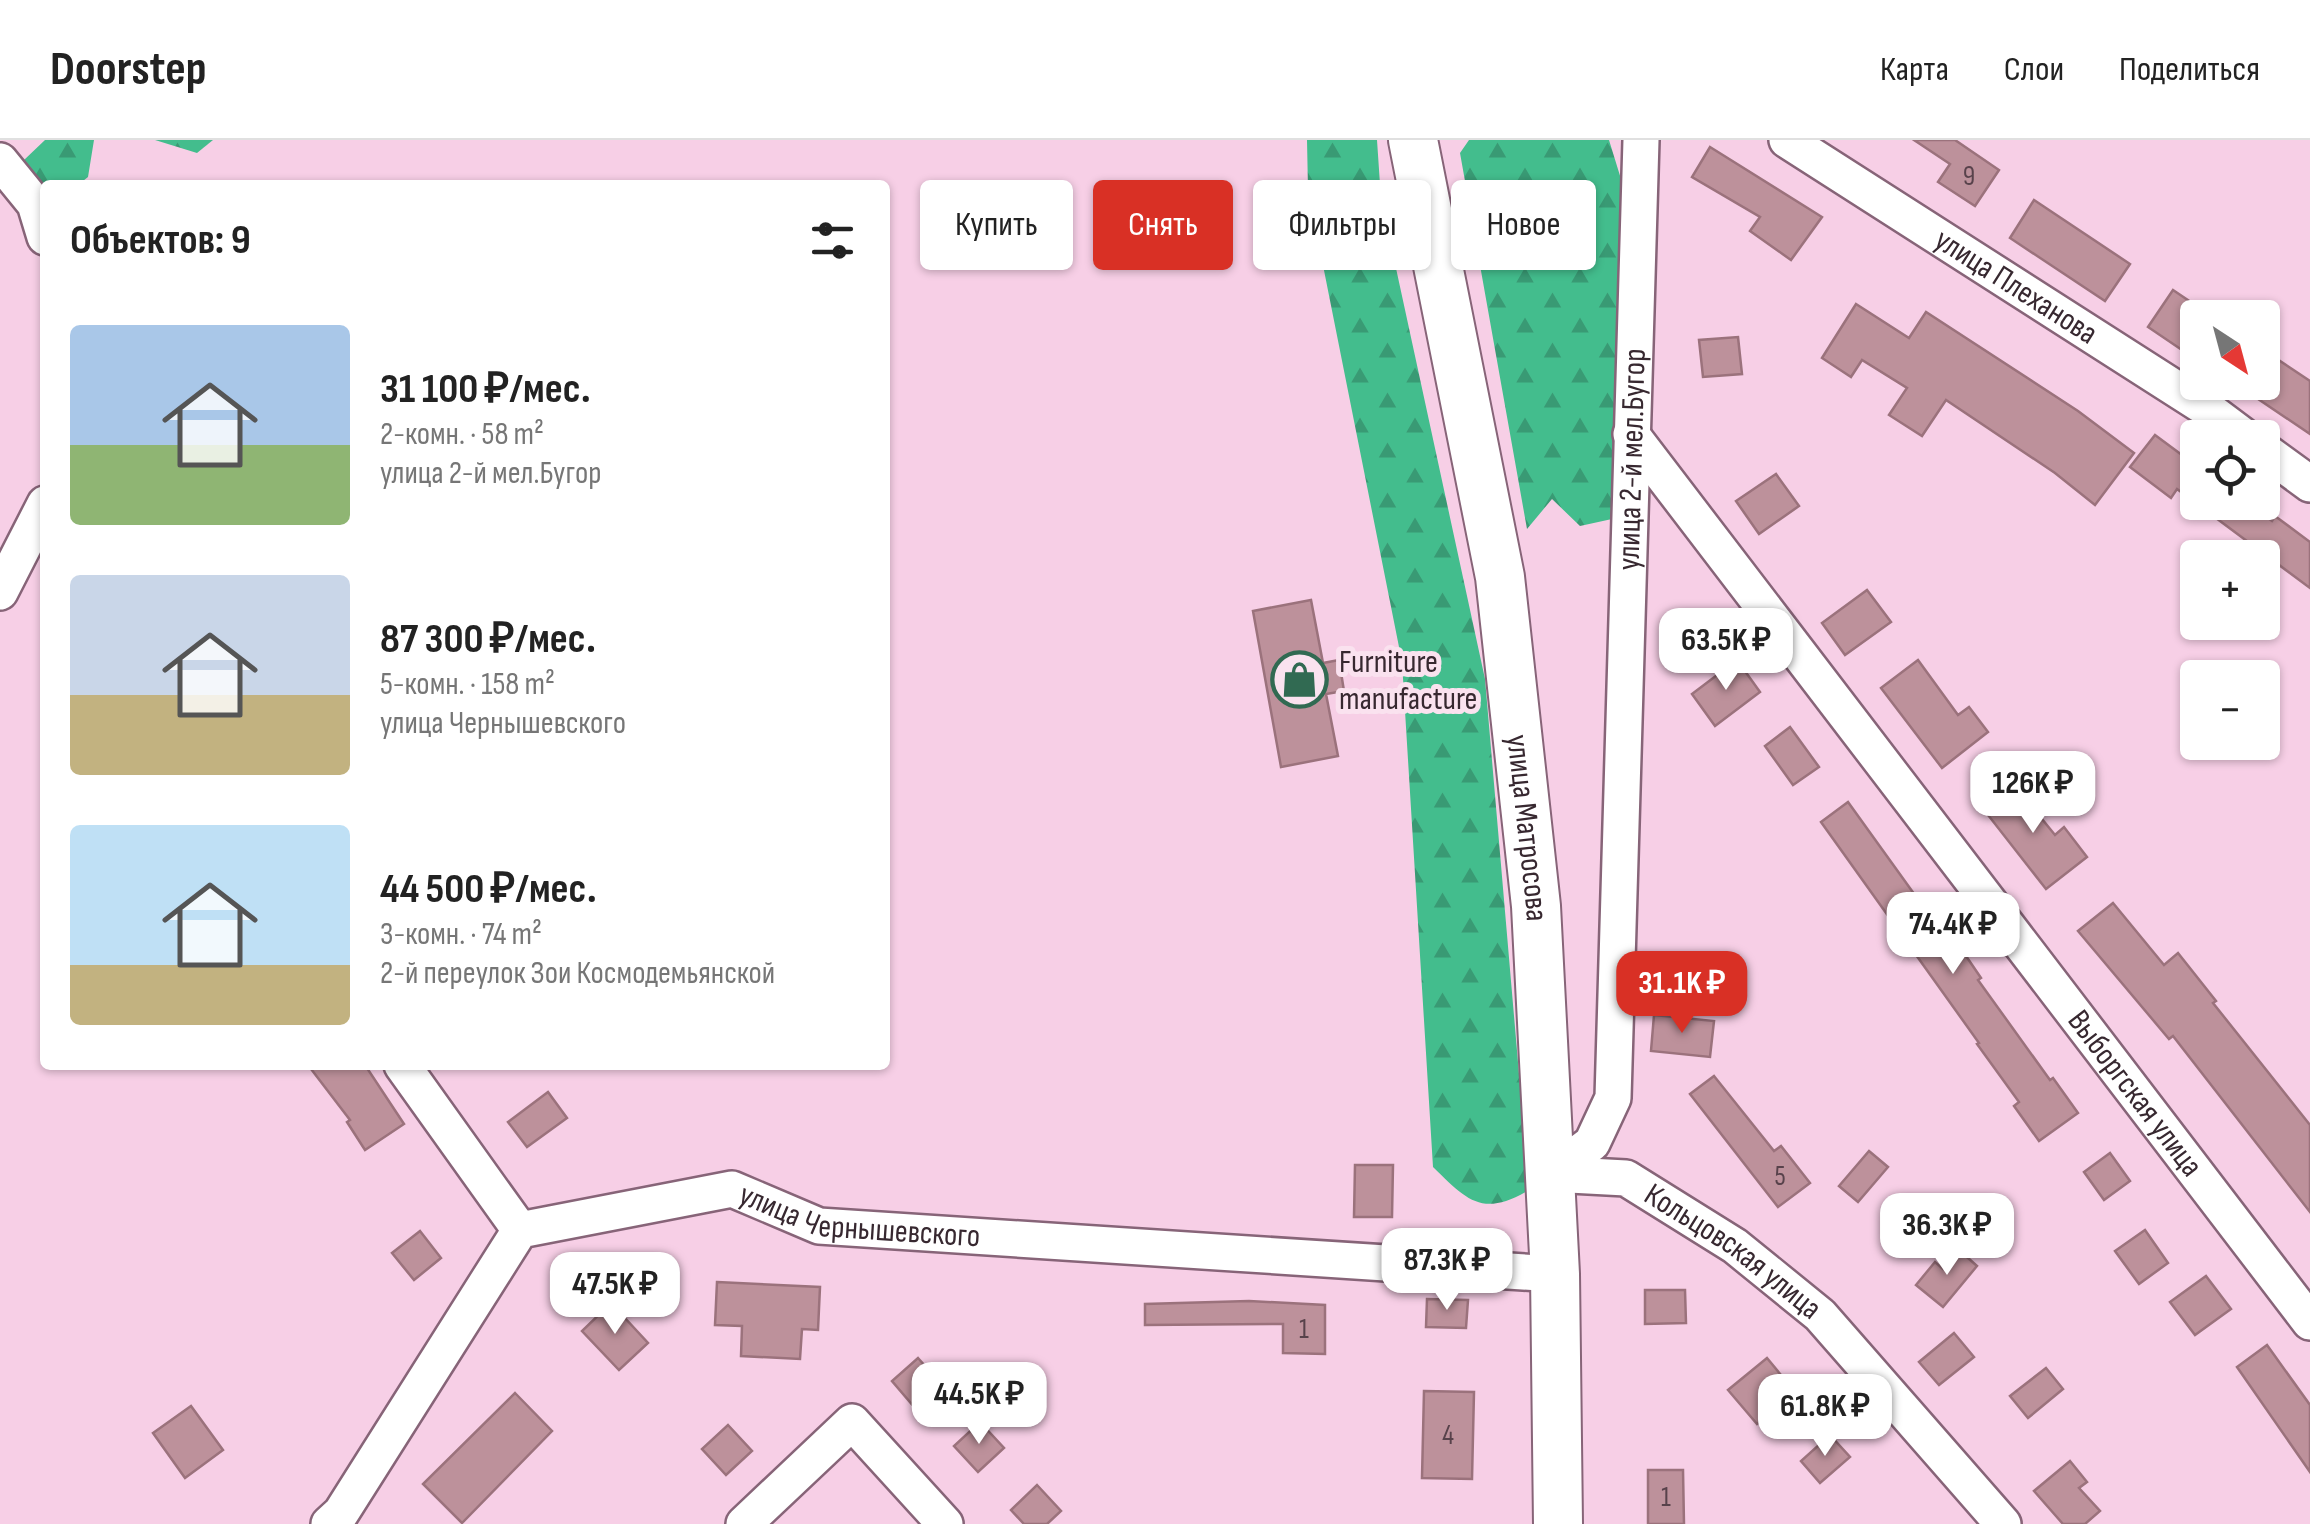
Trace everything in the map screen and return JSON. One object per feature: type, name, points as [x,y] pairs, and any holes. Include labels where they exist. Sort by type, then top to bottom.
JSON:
[{"type":"main road","name":"улица Матросова","points":[[1413,140],[1500,577],[1536,906],[1555,1274],[1558,1524]]},
{"type":"street","name":"улица 2-й мел.Бугор","points":[[1551,1174],[1592,1143],[1613,1098],[1641,140]]},
{"type":"street","name":"улица Плеханова","points":[[1786,140],[2222,420]]},
{"type":"street","points":[[0,160],[35,204],[40,220]]},
{"type":"street","name":"Выборгская улица","points":[[1631,434],[2310,1322]]},
{"type":"street","points":[[2280,462],[2310,484]]},
{"type":"street","points":[[0,592],[40,514]]},
{"type":"street","points":[[341,1520],[520,1230],[406,1070]]},
{"type":"street","name":"Кольцовская улица","points":[[1551,1174],[1626,1178],[1735,1246],[1820,1316],[2003,1524]]},
{"type":"street","name":"улица Чернышевского","points":[[520,1230],[732,1190],[819,1226],[1555,1274]]},
{"type":"street","points":[[744,1524],[852,1422],[944,1524]]},
{"type":"green space","points":[[45,140],[94,140],[84,180],[40,180],[40,187],[24,160]]},
{"type":"green space","points":[[155,140],[213,140],[197,153]]},
{"type":"green space","points":[[1307,140],[1377,140],[1380,180],[1308,180]]},
{"type":"green space","points":[[1469,140],[1609,140],[1625,192],[1612,519],[1580,526],[1552,499],[1527,529],[1481,270],[1596,270],[1596,180],[1465,180],[1460,153]]},
{"type":"green space","points":[[1324,270],[1396,270],[1485,679],[1529,1190],[1499,1203],[1487,1204],[1466,1196],[1433,1167],[1402,662]]},
{"type":"building","points":[[1914,140],[1955,140],[1999,170],[1975,206],[1938,182],[1950,164]]},
{"type":"building","points":[[1710,147],[1822,217],[1791,260],[1750,231],[1760,217],[1692,177]]},
{"type":"building","points":[[2034,200],[2130,264],[2105,301],[2010,238]]},
{"type":"building","points":[[2173,290],[2188,300],[2180,300],[2180,349],[2148,327]]},
{"type":"building","points":[[1856,304],[1909,338],[1926,312],[2078,411],[2134,453],[2095,505],[2055,473],[1946,400],[1922,436],[1889,415],[1907,388],[1862,360],[1851,377],[1822,358]]},
{"type":"building","points":[[1738,337],[1742,374],[1703,377],[1699,340]]},
{"type":"building","points":[[2280,361],[2310,381],[2310,434],[2260,400],[2280,400]]},
{"type":"building","points":[[2155,435],[2180,454],[2180,491],[2177,489],[2171,498],[2130,467]]},
{"type":"building","points":[[1776,474],[1799,506],[1759,534],[1736,501]]},
{"type":"building","points":[[2219,520],[2280,520],[2310,542],[2310,588],[2280,566],[2280,540],[2246,540]]},
{"type":"building","points":[[1867,590],[1891,622],[1845,655],[1822,623]]},
{"type":"building","points":[[1311,600],[1323,663],[1339,660],[1344,691],[1326,694],[1338,756],[1281,767],[1253,611]]},
{"type":"building","points":[[1737,660],[1760,692],[1715,726],[1692,694]]},
{"type":"building","points":[[1918,660],[1958,715],[1969,707],[1988,732],[1942,768],[1881,688]]},
{"type":"building","points":[[1790,727],[1819,767],[1793,785],[1765,746]]},
{"type":"building","points":[[2011,781],[2055,835],[2064,827],[2087,857],[2046,889],[1981,806]]},
{"type":"building","points":[[1848,802],[1935,923],[1939,920],[1964,953],[1981,978],[1978,980],[2078,1113],[2039,1141],[2014,1106],[2019,1102],[1979,1043],[1821,822]]},
{"type":"building","points":[[2113,903],[2164,965],[2178,953],[2310,1125],[2310,1212],[2173,1036],[2169,1039],[2078,931]]},
{"type":"building","points":[[1654,1015],[1714,1021],[1710,1057],[1651,1051]]},
{"type":"building","points":[[312,1070],[368,1070],[404,1124],[365,1150],[347,1122],[350,1120]]},
{"type":"building","points":[[1714,1076],[1774,1151],[1781,1146],[1810,1183],[1778,1207],[1690,1094]]},
{"type":"building","points":[[548,1092],[567,1118],[527,1147],[508,1122]]},
{"type":"building","points":[[1869,1151],[1888,1167],[1858,1202],[1839,1186]]},
{"type":"building","points":[[2110,1153],[2130,1181],[2104,1200],[2084,1172]]},
{"type":"building","points":[[1355,1165],[1393,1165],[1392,1217],[1354,1217]]},
{"type":"building","points":[[2145,1230],[2168,1263],[2139,1284],[2115,1251]]},
{"type":"building","points":[[420,1231],[441,1258],[414,1280],[392,1253]]},
{"type":"building","points":[[1959,1250],[1977,1266],[1943,1307],[1916,1285],[1935,1262],[1943,1269]]},
{"type":"building","points":[[2206,1276],[2231,1309],[2195,1335],[2170,1302]]},
{"type":"building","points":[[717,1282],[820,1287],[818,1330],[802,1329],[800,1359],[741,1356],[742,1326],[715,1325]]},
{"type":"building","points":[[1645,1290],[1685,1290],[1686,1323],[1645,1324]]},
{"type":"building","points":[[1427,1299],[1468,1300],[1466,1328],[1426,1327]]},
{"type":"building","points":[[1249,1301],[1325,1305],[1325,1354],[1283,1353],[1283,1324],[1145,1325],[1145,1304]]},
{"type":"building","points":[[611,1303],[648,1343],[619,1370],[582,1331]]},
{"type":"building","points":[[1954,1333],[1974,1357],[1939,1385],[1919,1362]]},
{"type":"building","points":[[2267,1345],[2310,1405],[2310,1472],[2237,1367]]},
{"type":"building","points":[[918,1358],[942,1385],[915,1408],[892,1381]]},
{"type":"building","points":[[1767,1358],[1795,1392],[1757,1424],[1728,1390]]},
{"type":"building","points":[[2046,1368],[2063,1389],[2028,1418],[2010,1396]]},
{"type":"building","points":[[1424,1391],[1474,1392],[1472,1479],[1422,1478]]},
{"type":"building","points":[[515,1393],[552,1431],[462,1523],[423,1484]]},
{"type":"building","points":[[191,1406],[223,1450],[185,1478],[153,1433]]},
{"type":"building","points":[[980,1422],[1004,1448],[978,1472],[954,1446]]},
{"type":"building","points":[[728,1425],[752,1451],[726,1475],[702,1449]]},
{"type":"building","points":[[1830,1435],[1850,1457],[1820,1483],[1801,1461]]},
{"type":"building","points":[[2070,1461],[2087,1482],[2079,1488],[2100,1511],[2085,1524],[2063,1524],[2034,1491]]},
{"type":"building","points":[[1648,1470],[1683,1470],[1684,1524],[1648,1524]]},
{"type":"building","points":[[1037,1485],[1061,1511],[1047,1524],[1024,1524],[1011,1510]]},
{"type":"place","name":"Furniture manufacture","points":[[1300,680]]}]
